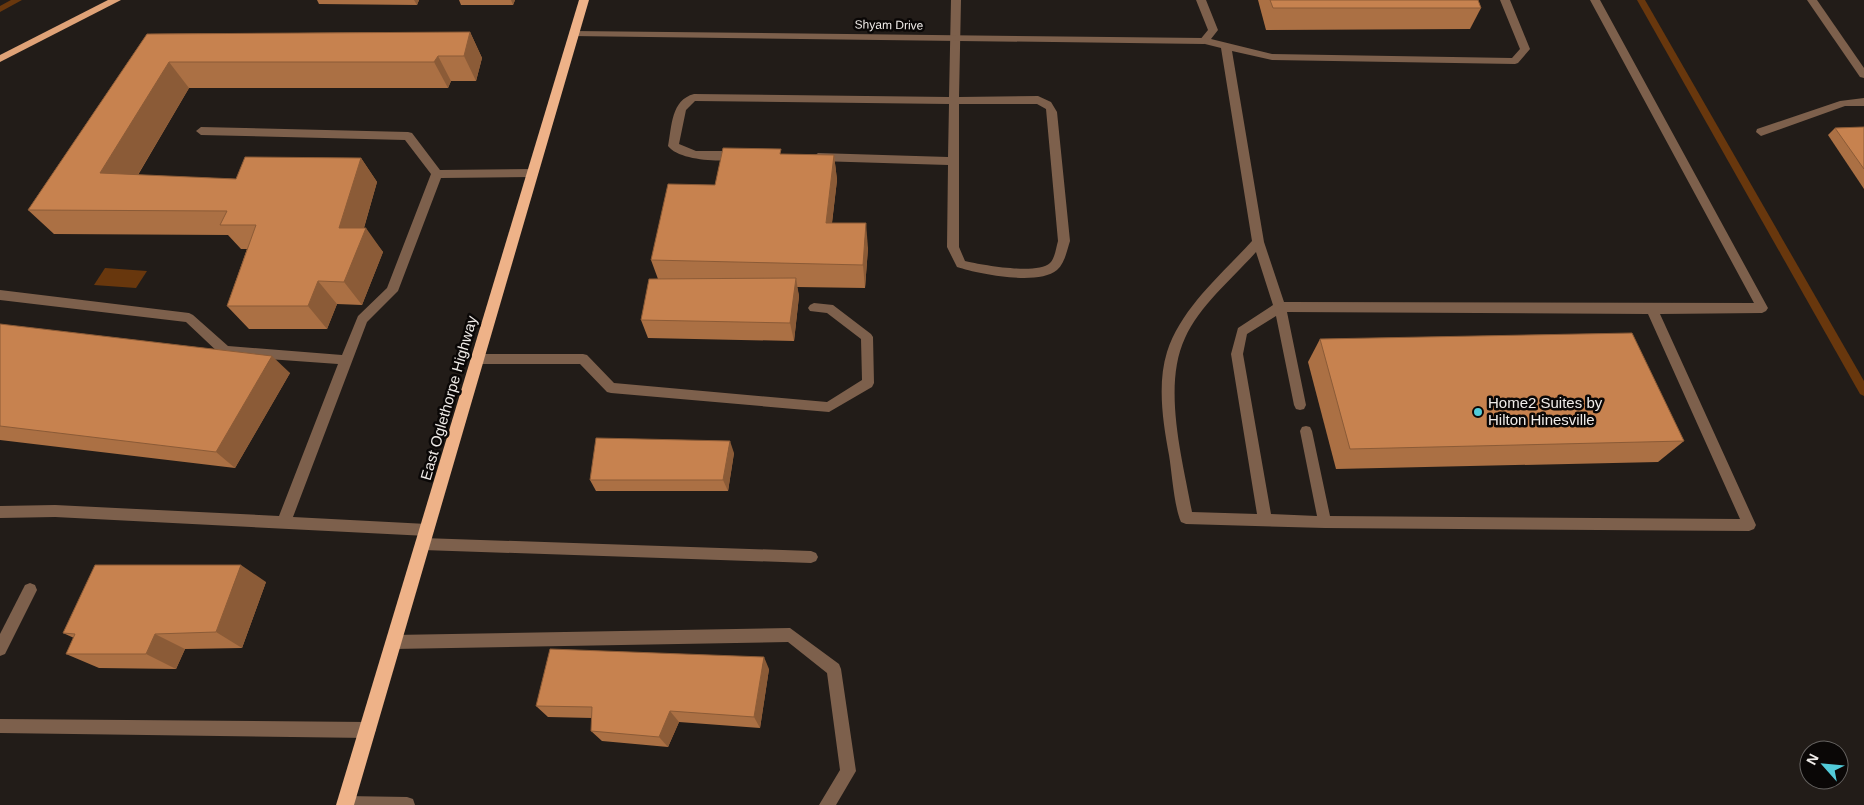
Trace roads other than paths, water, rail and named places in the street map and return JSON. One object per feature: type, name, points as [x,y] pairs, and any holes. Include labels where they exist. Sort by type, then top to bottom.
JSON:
[{"type":"highway","name":"East Oglethorpe Highway","points":[[345,804],[584,0]]},
{"type":"main road","points":[[0,59],[116,0]]},
{"type":"street","points":[[750,156],[682,152],[673,146],[682,106],[688,99],[694,97],[955,101],[1038,100],[1047,103],[1052,110],[1064,241],[1059,257],[1053,267],[1041,271],[988,271],[961,264],[953,247],[955,101],[955,38],[956,0]]},
{"type":"street","points":[[1201,0],[1213,30],[1204,41]]},
{"type":"street","name":"Shyam Drive","points":[[574,34],[1204,41],[1272,57],[1515,61],[1525,49],[1504,0]]},
{"type":"street","points":[[1265,520],[1237,354],[1242,331],[1280,307],[1762,308],[1595,0]]},
{"type":"street","points":[[1812,0],[1864,75]]},
{"type":"street","points":[[1226,47],[1258,242],[1280,307],[1300,405]]},
{"type":"street","points":[[1761,132],[1844,103],[1864,102]]},
{"type":"street","points":[[201,131],[408,136],[437,174]]},
{"type":"street","points":[[808,157],[954,161]]},
{"type":"street","points":[[437,174],[533,173]]},
{"type":"street","points":[[284,522],[362,318],[392,291],[437,174]]},
{"type":"street","points":[[1258,242],[1202,305],[1180,335],[1170,359],[1168,400],[1186,518],[1325,522],[1749,525],[1652,309]]},
{"type":"street","points":[[0,295],[189,318],[225,351],[346,360]]},
{"type":"street","points":[[477,359],[583,360],[611,388],[829,407],[868,383],[867,336],[829,308],[814,308]]},
{"type":"street","points":[[1306,432],[1325,522]]},
{"type":"street","points":[[0,512],[55,511],[427,530]]},
{"type":"street","points":[[422,544],[811,558]]},
{"type":"street","points":[[0,649],[30,590]]},
{"type":"street","points":[[393,642],[790,635],[834,670],[848,770],[827,805]]},
{"type":"street","points":[[0,726],[368,730]]},
{"type":"street","points":[[345,804],[407,805]]},
{"type":"waterway","points":[[0,9],[18,0]]},
{"type":"waterway","points":[[1641,0],[1864,391]]},
{"type":"place","name":"Home2 Suites by Hilton Hinesville","points":[[1478,412]]}]
